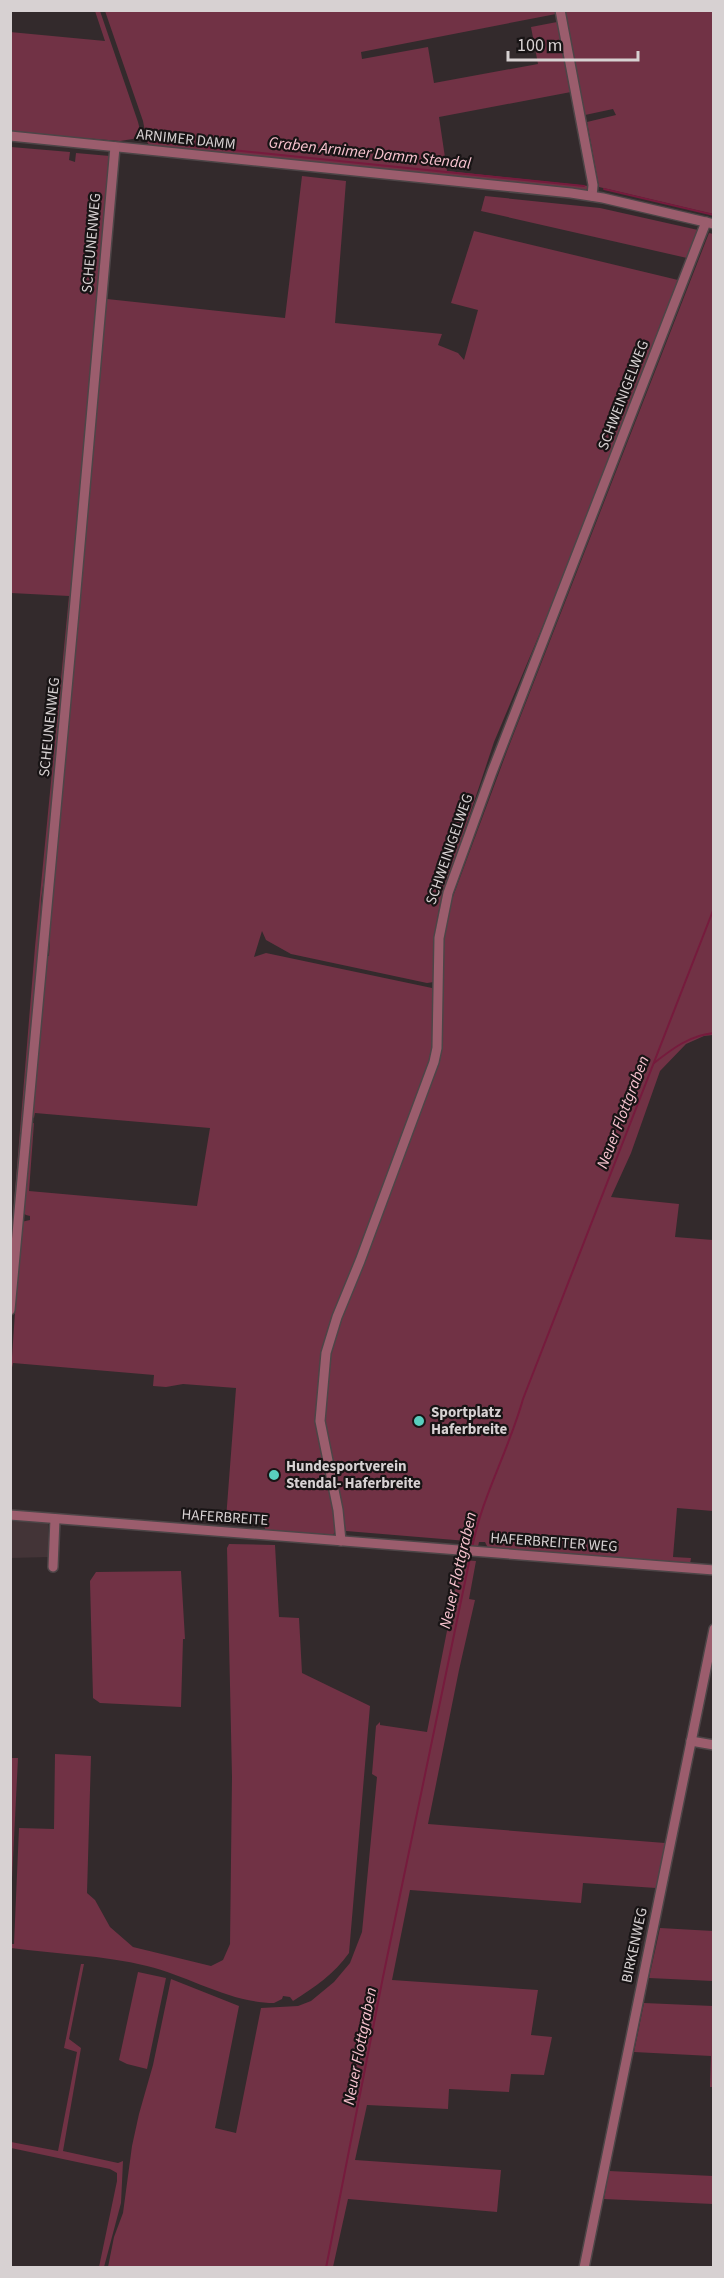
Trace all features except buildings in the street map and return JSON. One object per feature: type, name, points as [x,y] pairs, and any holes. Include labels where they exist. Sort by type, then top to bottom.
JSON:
[{"type":"street","points":[[560,10],[593,185],[592,196]]},
{"type":"street","name":"ARNIMER DAMM","points":[[10,136],[592,196],[710,223]]},
{"type":"street","name":"SCHEUNENWEG","points":[[10,1310],[82,546],[115,147]]},
{"type":"street","name":"SCHWEINIGELWEG","points":[[341,1541],[338,1510],[320,1421],[326,1353],[337,1317],[434,1062],[437,1048],[439,938],[448,893],[500,750],[710,223]]},
{"type":"street","name":"HAFERBREITE","points":[[10,1515],[392,1545]]},
{"type":"street","points":[[53,1567],[55,1519]]},
{"type":"street","name":"HAFERBREITER WEG","points":[[392,1545],[714,1570]]},
{"type":"street","name":"BIRKENWEG","points":[[584,2268],[714,1629]]},
{"type":"street","points":[[691,1741],[714,1745]]},
{"type":"shaded area","points":[[95,11],[100,11],[138,122],[141,134],[139,138],[120,141],[11,132],[10,32],[105,41]]},
{"type":"shaded area","points":[[105,11],[555,11],[556,14],[361,52],[362,59],[428,47],[434,83],[538,64],[531,27],[557,22],[571,92],[439,117],[447,171],[589,186],[582,191],[151,147],[147,142],[143,121]]},
{"type":"shaded area","points":[[565,11],[713,11],[713,214],[599,187],[587,122],[616,115],[613,109],[585,115]]},
{"type":"shaded area","points":[[11,147],[70,152],[69,160],[75,162],[76,153],[110,156],[51,828],[41,900],[40,936],[23,1127],[20,1134],[22,1136],[11,1271],[11,1240],[35,947],[69,596],[11,593]]},
{"type":"shaded area","points":[[302,176],[346,181],[335,323],[442,334],[438,345],[458,353],[464,360],[478,310],[451,303],[474,231],[678,280],[563,578],[494,742],[440,904],[436,926],[434,982],[427,983],[291,954],[266,940],[262,931],[254,957],[266,953],[432,988],[434,991],[434,1050],[374,1214],[319,1388],[337,1528],[333,1535],[327,1537],[270,1532],[265,1529],[264,1523],[226,1519],[236,1388],[183,1384],[166,1387],[153,1386],[154,1375],[13,1363],[11,1372],[21,1222],[30,1220],[30,1216],[22,1212],[29,1124],[34,1123],[29,1191],[197,1206],[210,1128],[35,1113],[34,1118],[31,1116],[44,956],[49,956],[50,939],[47,936],[107,299],[285,318]]},
{"type":"shaded area","points":[[485,196],[600,208],[698,230],[687,258],[481,211]]},
{"type":"shaded area","points":[[709,233],[713,234],[713,1035],[704,1036],[686,1044],[660,1071],[631,1153],[611,1197],[679,1204],[675,1237],[713,1240],[713,1511],[677,1508],[673,1557],[691,1558],[690,1564],[488,1548],[485,1542],[479,1542],[478,1547],[465,1545],[467,1541],[346,1531],[323,1414],[329,1347],[436,1067],[443,931],[448,910],[507,751]]},
{"type":"shaded area","points":[[10,1521],[48,1523],[49,1557],[11,1558]]},
{"type":"shaded area","points":[[229,1544],[275,1545],[279,1617],[299,1618],[302,1673],[370,1706],[349,1953],[324,1980],[293,2001],[290,1997],[283,1996],[274,2003],[242,1999],[163,1970],[130,1962],[11,1948],[11,1944],[14,1944],[19,1828],[54,1829],[55,1754],[91,1756],[87,1893],[95,1900],[110,1927],[133,1947],[211,1966],[223,1960],[230,1944],[232,1777],[227,1548]]},
{"type":"shaded area","points":[[461,1560],[476,1561],[469,1599],[475,1600],[428,1824],[665,1843],[656,1888],[583,1883],[581,1903],[410,1890],[392,1980],[538,1990],[531,2035],[552,2037],[544,2075],[511,2074],[509,2092],[449,2089],[448,2109],[367,2105],[355,2160],[501,2170],[497,2212],[348,2199],[333,2267],[108,2267],[114,2237],[123,2213],[132,2146],[153,2065],[171,1979],[239,2006],[215,2128],[236,2133],[261,2008],[298,2006],[311,2001],[334,1982],[350,1963],[362,1932],[377,1777],[372,1774],[376,1726],[380,1722],[380,1725],[427,1732]]},
{"type":"shaded area","points":[[181,1571],[185,1639],[183,1639],[181,1707],[100,1703],[93,1698],[90,1581],[96,1572]]},
{"type":"shaded area","points":[[10,1758],[18,1758],[11,1899],[10,1899]]},
{"type":"shaded area","points":[[660,1928],[713,1931],[713,1981],[649,1978]]},
{"type":"shaded area","points":[[81,1964],[84,1964],[69,2039],[81,2048],[63,2151],[118,2163],[123,2161],[121,2203],[104,2267],[99,2267],[117,2173],[110,2169],[11,2148],[11,2142],[58,2151],[77,2052],[64,2048]]},
{"type":"shaded area","points":[[138,1972],[166,1978],[147,2069],[119,2060]]},
{"type":"shaded area","points":[[644,2003],[713,2006],[713,2087],[710,2087],[711,2056],[634,2052]]},
{"type":"shaded area","points":[[609,2171],[713,2176],[713,2204],[604,2199]]},
{"type":"waterway","name":"Graben Arnimer Damm Stendal","points":[[154,142],[584,186]]},
{"type":"waterway","name":"Graben Arnimer Damm Stendal","points":[[604,189],[714,215]]},
{"type":"waterway","name":"Neuer Flottgraben","points":[[472,1548],[482,1510],[523,1399],[714,908]]},
{"type":"waterway","points":[[654,1063],[689,1040],[714,1033]]},
{"type":"waterway","name":"Neuer Flottgraben","points":[[326,2268],[383,1977],[471,1553]]},
{"type":"place","name":"Sportplatz Haferbreite","points":[[419,1421]]},
{"type":"place","name":"Hundesportverein Stendal- Haferbreite","points":[[274,1475]]}]
